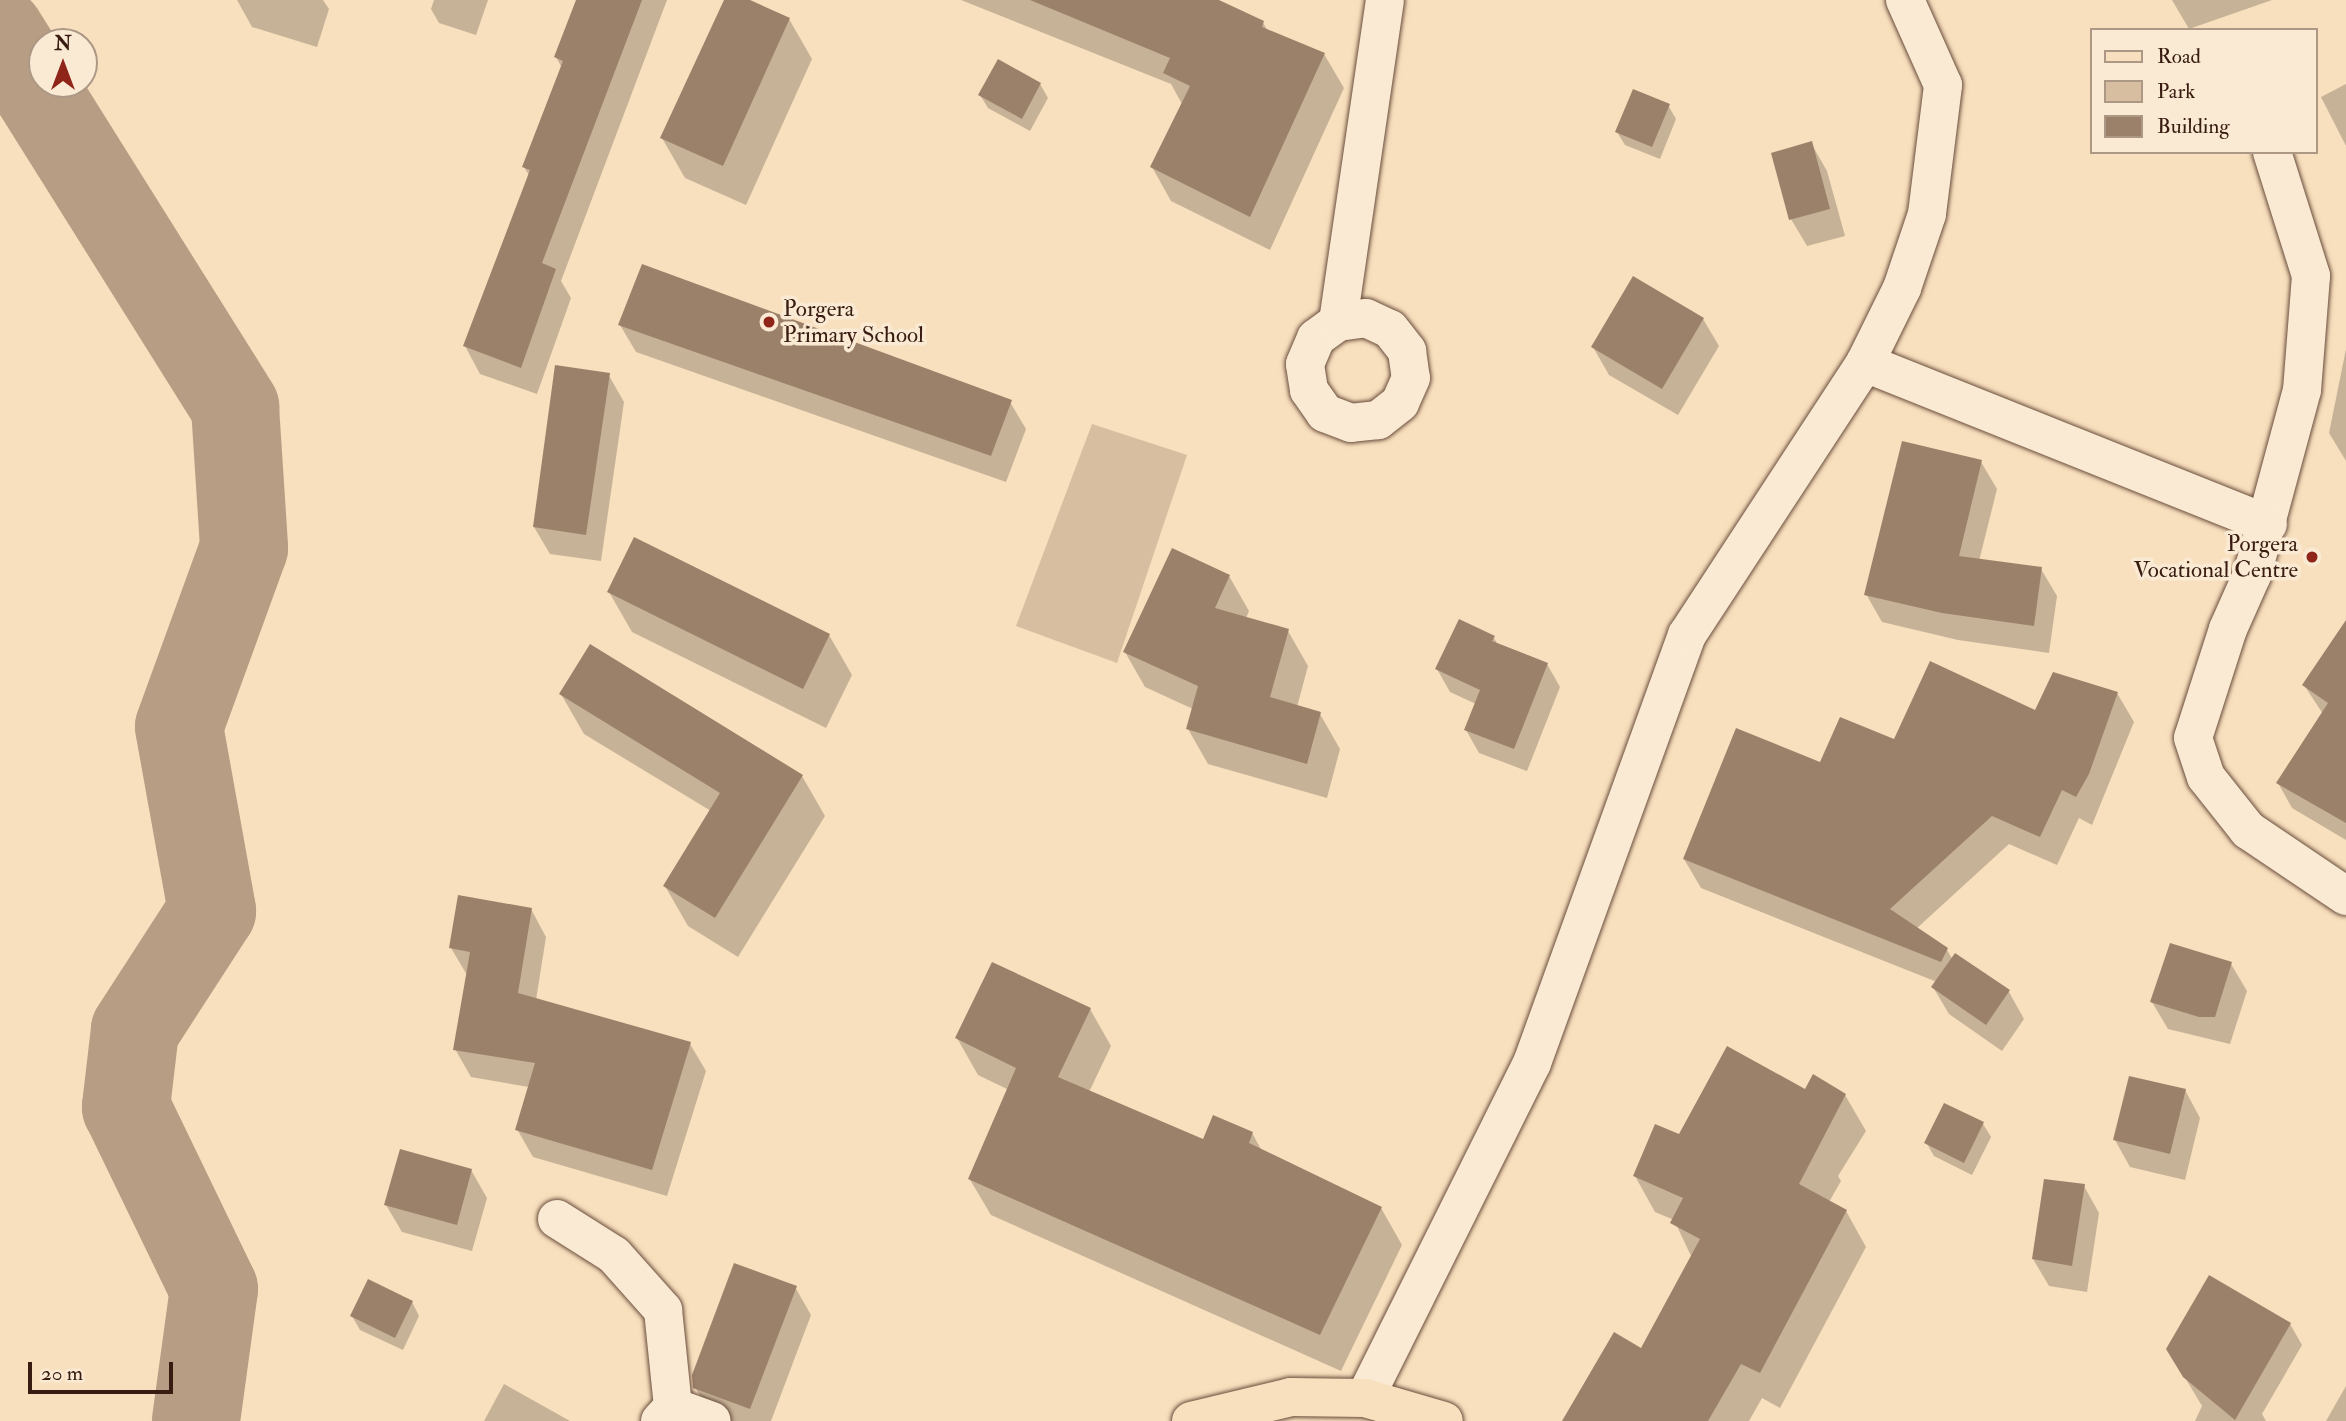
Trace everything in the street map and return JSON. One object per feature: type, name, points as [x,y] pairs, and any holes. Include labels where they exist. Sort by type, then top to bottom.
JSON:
[{"type":"main road","points":[[1191,1421],[1291,1397],[1444,1421]]},
{"type":"street","points":[[1338,322],[1385,0]]},
{"type":"street","points":[[1360,1409],[1532,1063],[1687,635],[1865,363],[1902,288],[1927,214],[1943,85],[1905,0]]},
{"type":"street","points":[[2274,154],[2311,276],[2302,390],[2268,524],[2193,738],[2206,777],[2248,830],[2346,897]]},
{"type":"street","points":[[1865,363],[2268,524]]},
{"type":"street","points":[[557,1219],[614,1255],[663,1310],[667,1414],[712,1421]]},
{"type":"green space","points":[[1092,424],[1187,455],[1117,663],[1016,626]]},
{"type":"building","points":[[576,0],[642,0],[542,263],[556,269],[521,368],[463,346],[530,170],[522,167],[563,61],[554,57]]},
{"type":"building","points":[[724,0],[750,0],[790,18],[723,166],[660,138]]},
{"type":"building","points":[[1030,0],[1219,0],[1264,21],[1262,27],[1325,53],[1250,217],[1150,167],[1190,86],[1163,73],[1170,58]]},
{"type":"building","points":[[998,59],[1041,83],[1022,119],[978,95]]},
{"type":"building","points":[[1633,89],[1670,104],[1652,147],[1615,132]]},
{"type":"building","points":[[1812,141],[1830,209],[1789,220],[1771,153]]},
{"type":"building","points":[[642,264],[1012,400],[991,456],[618,325]]},
{"type":"building","points":[[1633,276],[1704,318],[1662,389],[1591,347]]},
{"type":"building","points":[[555,365],[610,373],[586,535],[533,527]]},
{"type":"building","points":[[1902,441],[1982,460],[1959,556],[2042,567],[2034,626],[1942,613],[1864,595]]},
{"type":"building","points":[[634,537],[830,634],[803,689],[607,592]]},
{"type":"building","points":[[1172,548],[1230,575],[1215,608],[1289,629],[1270,697],[1321,712],[1307,764],[1186,729],[1198,686],[1123,652]]},
{"type":"building","points":[[1459,619],[1495,636],[1492,641],[1548,663],[1514,749],[1464,730],[1480,690],[1435,669]]},
{"type":"building","points":[[2346,620],[2346,823],[2276,783],[2328,703],[2302,685]]},
{"type":"building","points":[[590,644],[803,775],[715,918],[663,886],[720,793],[559,694]]},
{"type":"building","points":[[1930,661],[2035,710],[2053,672],[2118,692],[2089,774],[2076,797],[2062,790],[2040,837],[1992,816],[1890,909],[1948,948],[1941,962],[1683,859],[1736,728],[1820,762],[1840,717],[1894,739]]},
{"type":"building","points":[[458,895],[532,908],[518,993],[691,1042],[652,1170],[515,1130],[535,1063],[453,1050],[470,952],[449,948]]},
{"type":"building","points":[[2170,943],[2232,962],[2215,1017],[2199,1017],[2150,1002]]},
{"type":"building","points":[[1955,953],[2010,990],[1986,1025],[1931,987]]},
{"type":"building","points":[[992,962],[1091,1008],[1058,1077],[1203,1139],[1213,1115],[1253,1132],[1249,1143],[1382,1207],[1320,1335],[968,1179],[1016,1068],[955,1038]]},
{"type":"building","points":[[1727,1046],[1805,1089],[1813,1074],[1846,1094],[1799,1184],[1847,1210],[1760,1373],[1741,1364],[1708,1421],[1562,1421],[1614,1332],[1641,1348],[1700,1239],[1670,1223],[1683,1198],[1633,1176],[1655,1124],[1679,1134]]},
{"type":"building","points":[[2129,1076],[2186,1089],[2170,1154],[2113,1140]]},
{"type":"building","points":[[1944,1103],[1984,1122],[1964,1163],[1924,1143]]},
{"type":"building","points":[[400,1149],[472,1169],[457,1225],[384,1205]]},
{"type":"building","points":[[2044,1179],[2085,1184],[2072,1266],[2032,1259]]},
{"type":"building","points":[[734,1263],[797,1286],[750,1409],[693,1388],[692,1375]]},
{"type":"building","points":[[2209,1275],[2291,1323],[2235,1420],[2183,1377],[2166,1349]]},
{"type":"building","points":[[368,1279],[413,1301],[395,1338],[350,1316]]},
{"type":"waterway","points":[[0,32],[235,407],[244,548],[179,727],[212,911],[135,1030],[126,1107],[214,1289],[196,1421]]},
{"type":"place","name":"Porgera Primary School","points":[[769,322]]},
{"type":"place","name":"Porgera Vocational Centre","points":[[2312,557]]}]
